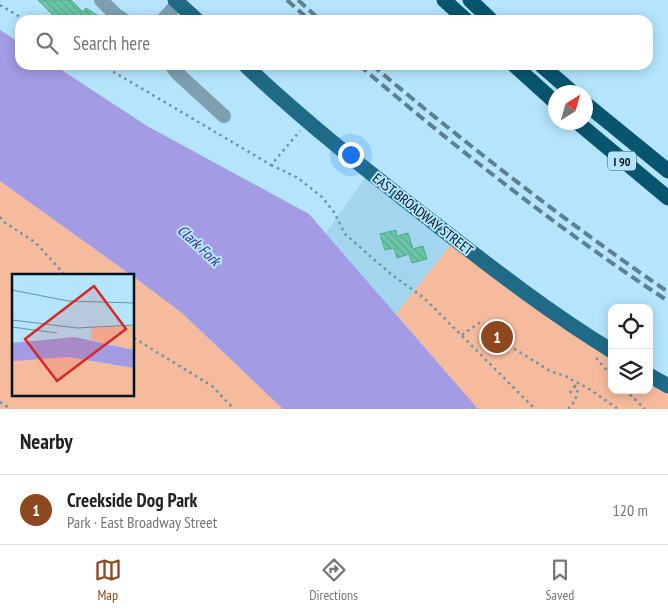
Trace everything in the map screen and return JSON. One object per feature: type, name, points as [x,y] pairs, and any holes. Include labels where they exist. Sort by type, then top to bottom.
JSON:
[{"type":"highway","points":[[444,0],[460,15]]},
{"type":"highway","points":[[470,0],[486,15]]},
{"type":"highway","points":[[520,70],[548,96]]},
{"type":"highway","points":[[547,70],[564,85]]},
{"type":"highway","name":"I 90","points":[[593,110],[668,171]]},
{"type":"highway","name":"I 90","points":[[587,130],[668,198]]},
{"type":"main road","points":[[177,1],[192,15]]},
{"type":"main road","name":"EAST BROADWAY STREET","points":[[250,70],[379,181],[482,260],[609,349]]},
{"type":"main road","points":[[653,377],[668,386]]},
{"type":"lane","points":[[101,0],[116,15]]},
{"type":"lane","points":[[167,15],[177,1]]},
{"type":"lane","points":[[175,70],[224,116]]},
{"type":"path","points":[[0,5],[17,15]]},
{"type":"path","points":[[110,70],[271,165],[298,178],[322,197],[334,212],[345,234],[392,274],[423,297],[535,409]]},
{"type":"path","points":[[271,165],[300,131]]},
{"type":"path","points":[[0,217],[4,222],[36,242],[64,274]]},
{"type":"path","points":[[462,335],[479,322],[484,324],[506,343],[550,371],[565,376],[591,390],[618,409]]},
{"type":"path","points":[[135,339],[212,386],[234,409]]},
{"type":"path","points":[[593,354],[608,371]]},
{"type":"path","points":[[570,393],[578,383]]},
{"type":"path","points":[[568,409],[575,401],[578,389],[575,386]]},
{"type":"path","points":[[630,394],[645,409]]},
{"type":"path","points":[[0,402],[12,409]]},
{"type":"shaded area","points":[[365,178],[452,243],[396,314],[326,233]]},
{"type":"shaded area","points":[[0,181],[130,274],[12,274],[12,396],[135,396],[135,278],[182,313],[283,409],[0,409]]},
{"type":"shaded area","points":[[452,243],[608,358],[608,394],[653,394],[653,386],[668,395],[668,409],[478,409],[396,314]]},
{"type":"water","name":"Clark Fork","points":[[0,30],[15,40],[15,70],[62,70],[147,126],[309,214],[478,409],[283,409],[182,313],[135,278],[135,274],[130,274],[0,181]]},
{"type":"building","points":[[38,0],[71,0],[83,12],[86,8],[97,15],[53,15]]},
{"type":"building","points":[[396,230],[397,236],[408,233],[413,249],[423,246],[427,259],[412,263],[409,254],[397,258],[394,248],[385,250],[380,234]]},
{"type":"railway","points":[[287,0],[304,15]]},
{"type":"railway","points":[[298,0],[314,15]]},
{"type":"railway","points":[[365,70],[510,188],[588,246],[668,301]]},
{"type":"railway","points":[[378,70],[517,182],[668,292]]},
{"type":"place","name":"Creekside Dog Park","points":[[497,337]]}]
